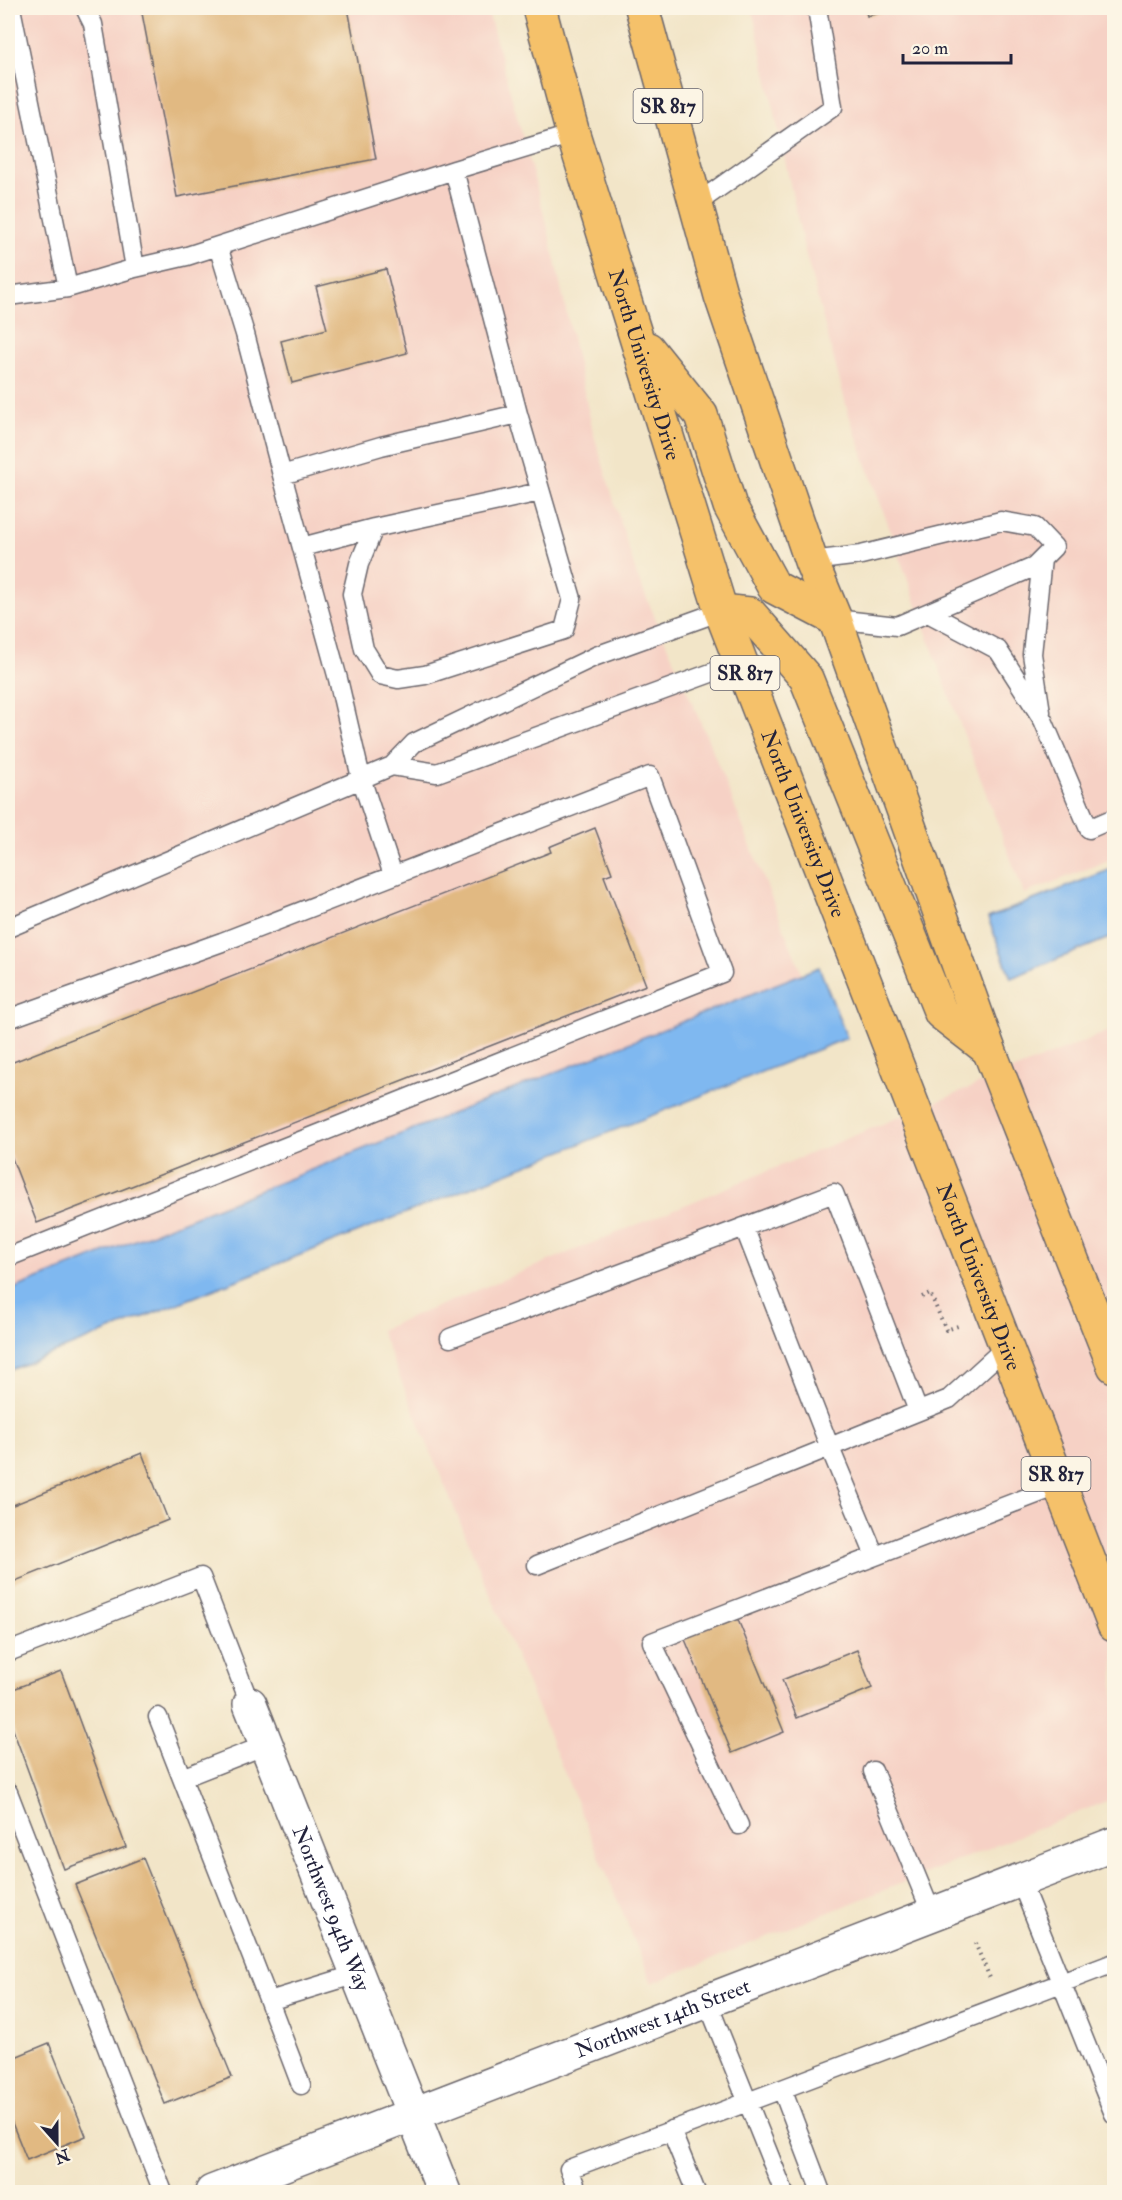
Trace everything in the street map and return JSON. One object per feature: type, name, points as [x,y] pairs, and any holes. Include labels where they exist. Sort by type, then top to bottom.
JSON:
[{"type":"main road","name":"North University Drive","points":[[539,8],[573,134],[721,611],[1114,1625]]},
{"type":"main road","name":"SR 817","points":[[642,8],[721,296],[811,561],[835,619],[990,1050],[1114,1366]]},
{"type":"main road","points":[[636,333],[701,415],[730,506],[774,587],[835,619]]},
{"type":"main road","points":[[721,611],[750,614],[806,678],[941,1013],[990,1050]]},
{"type":"street","name":"Northwest 94th Way","points":[[250,1704],[444,2193]]},
{"type":"street","name":"Northwest 14th Street","points":[[212,2193],[1114,1844]]},
{"type":"lane","points":[[11,8],[68,288]]},
{"type":"lane","points":[[85,8],[93,24],[135,268]]},
{"type":"lane","points":[[696,204],[833,107],[817,8]]},
{"type":"lane","points":[[8,297],[68,288],[135,268],[188,256],[573,134]]},
{"type":"lane","points":[[374,528],[358,564],[352,594],[364,649],[380,675],[398,679],[425,675],[564,630],[572,598],[518,414],[454,170]]},
{"type":"lane","points":[[218,246],[245,334],[338,679],[361,778],[393,875]]},
{"type":"lane","points":[[282,475],[381,446],[518,414]]},
{"type":"lane","points":[[302,547],[374,528],[540,492]]},
{"type":"lane","points":[[811,561],[861,555],[1001,521],[1035,527],[1054,547],[1034,567],[897,626],[835,619]]},
{"type":"lane","points":[[1042,559],[1032,654],[1043,720]]},
{"type":"lane","points":[[8,928],[392,766],[414,743],[596,656],[721,611]]},
{"type":"lane","points":[[928,612],[998,650],[1043,720],[1089,829],[1114,818]]},
{"type":"lane","points":[[392,766],[438,773],[741,662]]},
{"type":"lane","points":[[8,1019],[222,942],[650,776],[722,973],[22,1252],[8,1255]]},
{"type":"lane","points":[[450,1338],[834,1193],[918,1411]]},
{"type":"lane","points":[[744,1227],[830,1448],[875,1556]]},
{"type":"lane","points":[[537,1565],[949,1398],[1006,1347]]},
{"type":"lane","points":[[739,1825],[652,1642],[1060,1485]]},
{"type":"lane","points":[[8,1652],[201,1577],[250,1704]]},
{"type":"lane","points":[[158,1717],[301,2085]]},
{"type":"lane","points":[[182,1778],[266,1745]]},
{"type":"lane","points":[[873,1771],[932,1914]]},
{"type":"lane","points":[[8,1792],[163,2193]]},
{"type":"lane","points":[[1020,1880],[1114,2114]]},
{"type":"lane","points":[[578,2193],[569,2169],[1114,1963]]},
{"type":"lane","points":[[269,2001],[357,1974]]},
{"type":"lane","points":[[707,2001],[784,2193]]},
{"type":"lane","points":[[782,2089],[821,2193]]},
{"type":"lane","points":[[671,2130],[696,2193]]},
{"type":"path","points":[[921,1297],[930,1293],[946,1329],[967,1323]]},
{"type":"path","points":[[975,1943],[990,1978]]},
{"type":"shaded area","points":[[8,8],[487,8],[547,225],[593,432],[637,576],[707,737],[806,984],[8,1298]]},
{"type":"shaded area","points":[[752,8],[1114,8],[1114,858],[1024,894],[943,679],[848,412],[804,248]]},
{"type":"shaded area","points":[[1114,1029],[1114,1798],[652,1983],[380,1330]]},
{"type":"water","points":[[1114,868],[1114,936],[1011,978],[988,918]]},
{"type":"water","points":[[819,967],[847,1038],[8,1371],[8,1291]]},
{"type":"building","points":[[141,8],[348,8],[376,159],[177,197]]},
{"type":"building","points":[[865,8],[899,8],[867,16]]},
{"type":"building","points":[[386,269],[407,353],[292,383],[281,341],[327,329],[316,287]]},
{"type":"building","points":[[595,828],[612,873],[604,876],[646,985],[37,1223],[8,1148],[8,1064],[551,852],[549,847]]},
{"type":"building","points":[[142,1453],[168,1520],[8,1584],[8,1507]]},
{"type":"building","points":[[736,1615],[784,1732],[732,1753],[684,1637]]},
{"type":"building","points":[[857,1650],[872,1688],[797,1718],[782,1680]]},
{"type":"building","points":[[61,1671],[126,1847],[64,1869],[8,1716],[8,1691]]},
{"type":"building","points":[[143,1858],[232,2077],[165,2104],[75,1885]]},
{"type":"building","points":[[49,2043],[86,2136],[27,2160],[8,2113],[8,2060]]}]
